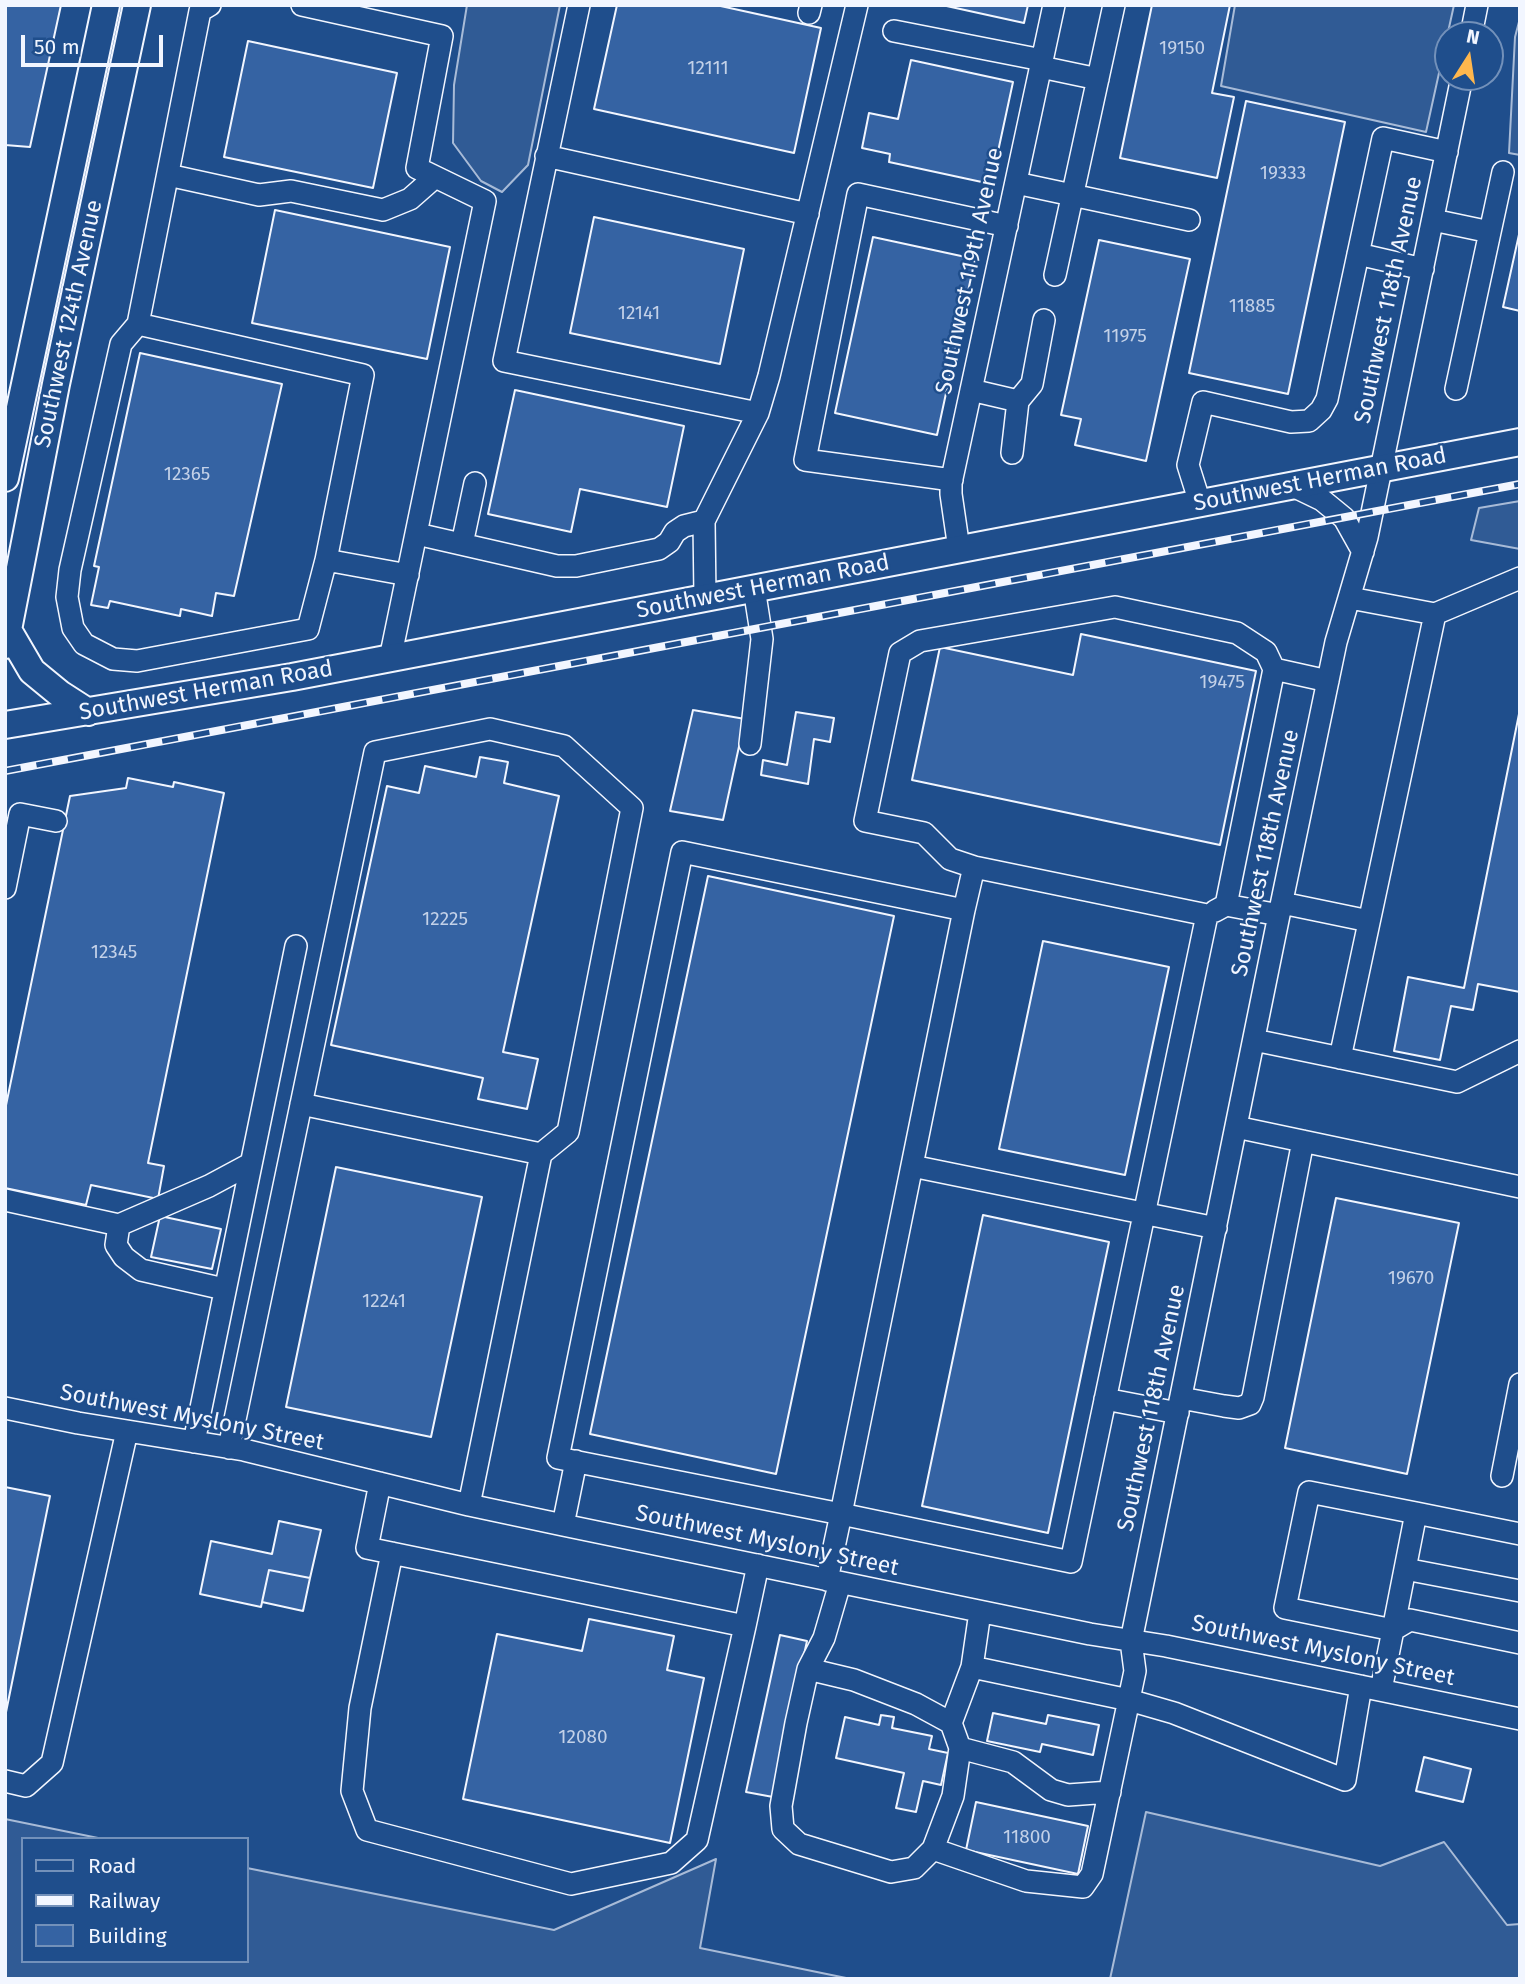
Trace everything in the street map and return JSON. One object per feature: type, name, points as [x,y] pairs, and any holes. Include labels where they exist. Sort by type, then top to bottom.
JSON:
[{"type":"main road","name":"Southwest 124th Avenue","points":[[5,478],[106,5]]},
{"type":"main road","name":"Southwest 124th Avenue","points":[[7,637],[56,384],[137,5]]},
{"type":"main road","name":"Southwest Herman Road","points":[[5,724],[390,659],[1520,442]]},
{"type":"main road","points":[[7,637],[32,671],[88,712]]},
{"type":"street","points":[[138,324],[363,375],[326,560],[307,629],[137,661],[113,659],[85,644],[73,628],[67,597],[70,570],[121,344],[138,324],[200,11],[210,5]]},
{"type":"street","points":[[302,5],[442,36],[417,168],[485,201],[390,659]]},
{"type":"street","points":[[579,5],[504,361],[758,413]]},
{"type":"street","points":[[705,598],[704,522],[758,413],[769,376],[857,5]]},
{"type":"street","name":"Southwest 119th Avenue","points":[[959,549],[951,494],[952,480],[1054,5]]},
{"type":"street","points":[[1055,275],[1114,5]]},
{"type":"street","points":[[894,31],[1042,63],[1098,79]]},
{"type":"street","name":"Southwest 118th Avenue","points":[[933,1849],[1026,1881],[1083,1887],[1092,1874],[1135,1671],[1131,1641],[1254,1040],[1336,642],[1363,552],[1459,91]]},
{"type":"street","points":[[1200,503],[1188,465],[1203,402],[1291,422],[1309,421],[1327,400],[1384,138],[1447,152]]},
{"type":"street","points":[[546,156],[807,214]]},
{"type":"street","points":[[1456,389],[1503,172]]},
{"type":"street","points":[[167,175],[259,195],[291,191],[383,210],[410,199],[435,177]]},
{"type":"street","points":[[1016,183],[1189,220]]},
{"type":"street","points":[[952,480],[805,460],[858,194],[1007,226]]},
{"type":"street","points":[[1433,220],[1490,232]]},
{"type":"street","points":[[1358,254],[1423,269]]},
{"type":"street","points":[[1012,453],[1017,401],[1031,384],[1044,320]]},
{"type":"street","points":[[971,390],[1017,401]]},
{"type":"street","points":[[462,544],[475,483]]},
{"type":"street","points":[[1292,485],[1322,500],[1344,518],[1363,552]]},
{"type":"street","points":[[417,534],[557,566],[576,566],[659,549],[684,526],[704,522]]},
{"type":"street","points":[[326,560],[408,575]]},
{"type":"street","points":[[1350,598],[1435,614],[1520,579]]},
{"type":"street","points":[[750,744],[762,639],[754,588]]},
{"type":"street","points":[[1226,905],[1274,669],[1266,652],[1237,633],[1115,607],[920,641],[900,653],[864,821],[924,833],[950,859],[974,867],[1207,915],[1226,905],[1281,909],[1369,921]]},
{"type":"street","points":[[1340,1058],[1435,614]]},
{"type":"street","points":[[1274,669],[1328,681]]},
{"type":"street","points":[[229,1448],[375,752],[490,729],[564,746],[632,808],[568,1132],[541,1154],[468,1505]]},
{"type":"street","points":[[5,888],[20,814],[56,821]]},
{"type":"street","points":[[964,910],[682,852],[558,1458],[1071,1562],[1207,915]]},
{"type":"street","points":[[974,867],[841,1514],[824,1638],[808,1669],[781,1806],[783,1829],[799,1844],[891,1872],[914,1868],[933,1849],[953,1796],[960,1748],[951,1723],[972,1667],[980,1612]]},
{"type":"street","points":[[194,1442],[296,946]]},
{"type":"street","points":[[1254,1040],[1457,1082],[1520,1051]]},
{"type":"street","points":[[301,1104],[541,1154]]},
{"type":"street","points":[[1236,1128],[1520,1187]]},
{"type":"street","points":[[1105,1399],[1179,1406],[1239,1408],[1250,1404],[1303,1141]]},
{"type":"street","points":[[5,1200],[119,1225],[209,1186],[250,1164]]},
{"type":"street","points":[[912,1166],[1216,1228]]},
{"type":"street","points":[[119,1225],[116,1245],[124,1257],[141,1270],[224,1289]]},
{"type":"street","points":[[1502,1476],[1520,1384]]},
{"type":"street","name":"Southwest Myslony Street","points":[[5,1408],[229,1448],[563,1525],[980,1612],[1166,1646],[1520,1719]]},
{"type":"street","points":[[5,1781],[26,1786],[52,1763],[127,1431]]},
{"type":"street","points":[[563,1525],[576,1461]]},
{"type":"street","points":[[380,1483],[367,1548],[745,1626]]},
{"type":"street","points":[[1520,1534],[1308,1492],[1285,1608],[1393,1630],[1410,1620],[1520,1643]]},
{"type":"street","points":[[972,1667],[1129,1700],[1174,1713],[1345,1780],[1371,1688],[1393,1630],[1416,1513]]},
{"type":"street","points":[[392,1553],[360,1708],[352,1791],[367,1830],[571,1884],[671,1863],[696,1840],[758,1565]]},
{"type":"street","points":[[1405,1569],[1520,1591]]},
{"type":"street","points":[[808,1669],[854,1680],[916,1704],[951,1723]]},
{"type":"street","points":[[960,1748],[1013,1762],[1051,1790],[1068,1795],[1110,1792]]},
{"type":"shaded area","points":[[467,5],[560,5],[528,165],[502,192],[481,181],[453,143],[454,85]]},
{"type":"shaded area","points":[[1235,5],[1454,5],[1450,21],[1434,21],[1435,91],[1426,132],[1221,86]]},
{"type":"shaded area","points":[[1520,18],[1520,155],[1509,153],[1515,37]]},
{"type":"shaded area","points":[[1520,501],[1520,549],[1471,540],[1479,508]]},
{"type":"shaded area","points":[[1146,1812],[1380,1866],[1444,1842],[1507,1925],[1520,1924],[1520,1979],[1110,1979]]},
{"type":"shaded area","points":[[5,1819],[93,1837],[21,1837],[21,1963],[248,1963],[248,1868],[554,1930],[716,1859],[700,1948],[851,1979],[5,1979]]},
{"type":"building","points":[[5,5],[61,5],[30,147],[5,145]]},
{"type":"building","points":[[617,5],[716,5],[821,28],[794,153],[594,109]]},
{"type":"building","points":[[942,5],[1028,5],[1024,23]]},
{"type":"building","points":[[1152,5],[1230,5],[1212,93],[1234,97],[1217,178],[1120,158]]},
{"type":"building","points":[[248,41],[397,73],[373,188],[224,157]]},
{"type":"building","points":[[911,60],[1013,82],[991,184],[889,162],[890,154],[862,148],[869,113],[898,119]]},
{"type":"building","points":[[1246,101],[1345,122],[1288,394],[1189,373]]},
{"type":"building","points":[[275,210],[450,247],[427,359],[252,323]]},
{"type":"building","points":[[594,217],[744,249],[720,364],[570,333]]},
{"type":"building","points":[[1520,230],[1520,311],[1503,307]]},
{"type":"building","points":[[873,237],[975,259],[937,435],[835,413]]},
{"type":"building","points":[[1099,240],[1190,259],[1146,461],[1075,445],[1081,419],[1061,415]]},
{"type":"building","points":[[140,353],[282,384],[234,596],[216,593],[212,616],[181,609],[180,616],[110,601],[108,608],[91,605],[99,567],[94,566]]},
{"type":"building","points":[[515,390],[684,426],[667,507],[580,489],[571,532],[488,514]]},
{"type":"building","points":[[1081,634],[1256,671],[1220,845],[912,780],[940,647],[1073,675]]},
{"type":"building","points":[[1520,709],[1520,992],[1478,984],[1473,1010],[1451,1006],[1440,1060],[1394,1051],[1408,977],[1464,988]]},
{"type":"building","points":[[693,710],[745,719],[723,820],[670,811]]},
{"type":"building","points":[[796,712],[834,718],[830,742],[814,739],[808,784],[761,775],[763,760],[787,765]]},
{"type":"building","points":[[480,757],[508,762],[504,783],[559,796],[503,1052],[538,1059],[527,1109],[478,1099],[483,1078],[331,1045],[387,786],[419,793],[425,766],[476,777]]},
{"type":"building","points":[[128,778],[173,787],[174,782],[224,793],[148,1163],[164,1166],[158,1199],[91,1185],[86,1205],[5,1188],[5,1110],[70,796],[126,788]]},
{"type":"building","points":[[708,876],[894,916],[776,1474],[590,1434]]},
{"type":"building","points":[[1043,941],[1169,967],[1125,1175],[999,1149]]},
{"type":"building","points":[[336,1167],[482,1197],[431,1437],[286,1407]]},
{"type":"building","points":[[1336,1198],[1459,1223],[1407,1474],[1285,1448]]},
{"type":"building","points":[[983,1215],[1109,1242],[1048,1533],[922,1506]]},
{"type":"building","points":[[160,1216],[221,1229],[212,1269],[151,1257]]},
{"type":"building","points":[[5,1487],[50,1496],[5,1717]]},
{"type":"building","points":[[279,1521],[321,1530],[310,1578],[269,1570],[261,1607],[200,1594],[211,1541],[272,1554]]},
{"type":"building","points":[[269,1570],[310,1578],[303,1611],[262,1602]]},
{"type":"building","points":[[589,1619],[674,1636],[667,1670],[704,1678],[670,1843],[463,1799],[497,1634],[582,1651]]},
{"type":"building","points":[[780,1635],[807,1641],[773,1797],[746,1792]]},
{"type":"building","points":[[993,1713],[1046,1724],[1048,1715],[1099,1725],[1093,1755],[1042,1744],[1040,1752],[987,1741]]},
{"type":"building","points":[[881,1715],[894,1717],[892,1728],[932,1736],[929,1749],[948,1753],[941,1785],[923,1781],[916,1812],[896,1808],[904,1773],[836,1758],[845,1717],[879,1725]]},
{"type":"building","points":[[1424,1757],[1471,1769],[1463,1802],[1416,1791]]},
{"type":"building","points":[[976,1802],[1088,1826],[1078,1874],[966,1850]]},
{"type":"railway","points":[[5,771],[1520,484]]}]
